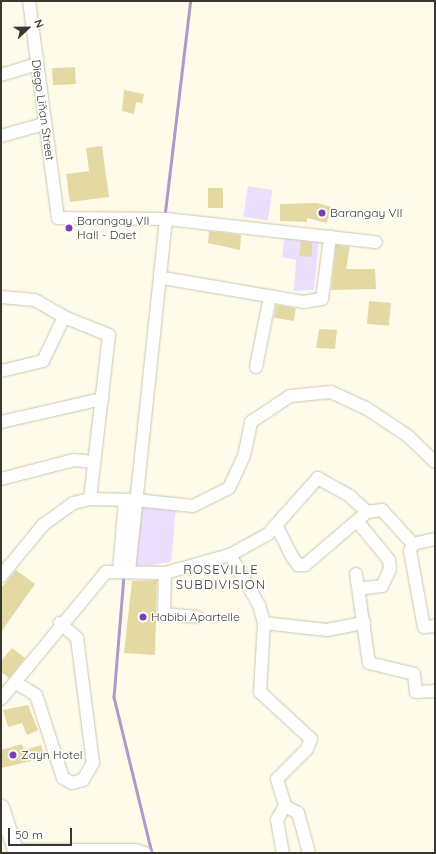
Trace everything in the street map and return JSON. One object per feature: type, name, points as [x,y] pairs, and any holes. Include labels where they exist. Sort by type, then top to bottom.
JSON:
[{"type":"main road","points":[[1,807],[15,851]]},
{"type":"street","name":"Diego Liñan Street","points":[[30,1],[36,64],[58,218],[166,219]]},
{"type":"street","points":[[1,74],[36,64]]},
{"type":"street","points":[[1,136],[44,124]]},
{"type":"street","points":[[124,571],[131,500],[163,278],[166,219],[376,242]]},
{"type":"street","points":[[163,278],[303,302],[322,299],[330,237]]},
{"type":"street","points":[[256,367],[270,296]]},
{"type":"street","points":[[1,297],[35,300],[64,317],[108,334],[90,499]]},
{"type":"street","points":[[1,371],[43,361],[64,317]]},
{"type":"street","points":[[3,569],[54,515],[73,502],[90,499],[131,500],[193,506],[229,488],[244,456],[251,422],[290,396],[331,392],[338,395],[366,408],[408,436],[435,462]]},
{"type":"street","points":[[1,422],[102,400]]},
{"type":"street","points":[[1,479],[74,460],[94,462]]},
{"type":"street","points":[[1,699],[16,683],[60,624],[98,578],[124,571],[165,573],[230,555],[276,525],[318,478],[350,496],[367,512]]},
{"type":"street","points":[[276,525],[292,558],[298,565],[305,565],[367,512],[382,510],[413,544]]},
{"type":"street","points":[[357,521],[389,560],[390,569],[382,586],[359,589]]},
{"type":"street","points":[[413,544],[435,539]]},
{"type":"street","points":[[413,544],[410,551],[424,627],[435,626]]},
{"type":"street","points":[[230,555],[259,605],[264,623],[260,692],[311,740],[307,749],[277,779],[285,806],[298,813],[309,853]]},
{"type":"street","points":[[165,573],[164,614],[197,617]]},
{"type":"street","points":[[356,574],[369,664],[414,674],[416,692],[435,692]]},
{"type":"street","points":[[264,623],[328,630],[364,623]]},
{"type":"street","points":[[16,683],[36,695],[63,778],[72,783],[83,780],[93,763],[77,638],[60,624]]},
{"type":"street","points":[[283,853],[277,820],[285,806]]},
{"type":"street","points":[[15,851],[135,850],[146,853]]},
{"type":"shaded area","points":[[248,186],[273,190],[268,221],[243,217]]},
{"type":"shaded area","points":[[285,235],[319,239],[314,290],[294,291],[296,260],[282,257]]},
{"type":"shaded area","points":[[139,505],[176,509],[171,562],[134,567]]},
{"type":"building","points":[[75,67],[76,84],[53,85],[52,68]]},
{"type":"building","points":[[124,90],[144,94],[142,103],[136,102],[134,114],[122,111]]},
{"type":"building","points":[[102,146],[109,197],[70,202],[66,174],[89,171],[86,148]]},
{"type":"building","points":[[208,188],[223,188],[223,208],[208,208]]},
{"type":"building","points":[[317,203],[331,207],[327,223],[307,218],[307,222],[280,221],[280,204]]},
{"type":"building","points":[[209,231],[241,235],[240,250],[208,243]]},
{"type":"building","points":[[301,241],[312,243],[312,257],[299,256]]},
{"type":"building","points":[[336,245],[350,247],[346,269],[375,269],[376,289],[331,290]]},
{"type":"building","points":[[369,301],[391,303],[389,326],[367,324]]},
{"type":"building","points":[[276,305],[296,308],[294,321],[274,318]]},
{"type":"building","points":[[319,329],[337,330],[335,349],[316,348]]},
{"type":"building","points":[[16,570],[35,584],[1,632],[1,588]]},
{"type":"building","name":"Habibi Apartelle","points":[[157,580],[155,655],[124,653],[132,581]]},
{"type":"building","points":[[12,648],[25,658],[9,678],[1,672],[1,661]]},
{"type":"building","points":[[28,705],[38,730],[27,735],[22,723],[8,727],[3,710]]},
{"type":"building","name":"Zayn Hotel","points":[[22,744],[24,750],[41,745],[45,758],[1,768],[1,750]]},
{"type":"waterway","points":[[165,212],[190,1]]},
{"type":"waterway","points":[[124,576],[114,697],[152,853]]},
{"type":"place","name":"Barangay VII","points":[[322,213]]},
{"type":"place","name":"Barangay VII Hall - Daet","points":[[69,228]]},
{"type":"place","name":"Habibi Apartelle","points":[[143,617]]},
{"type":"place","name":"Zayn Hotel","points":[[13,755]]},
{"type":"district","name":"ROSEVILLE SUBDIVISION","points":[[221,578]]}]
